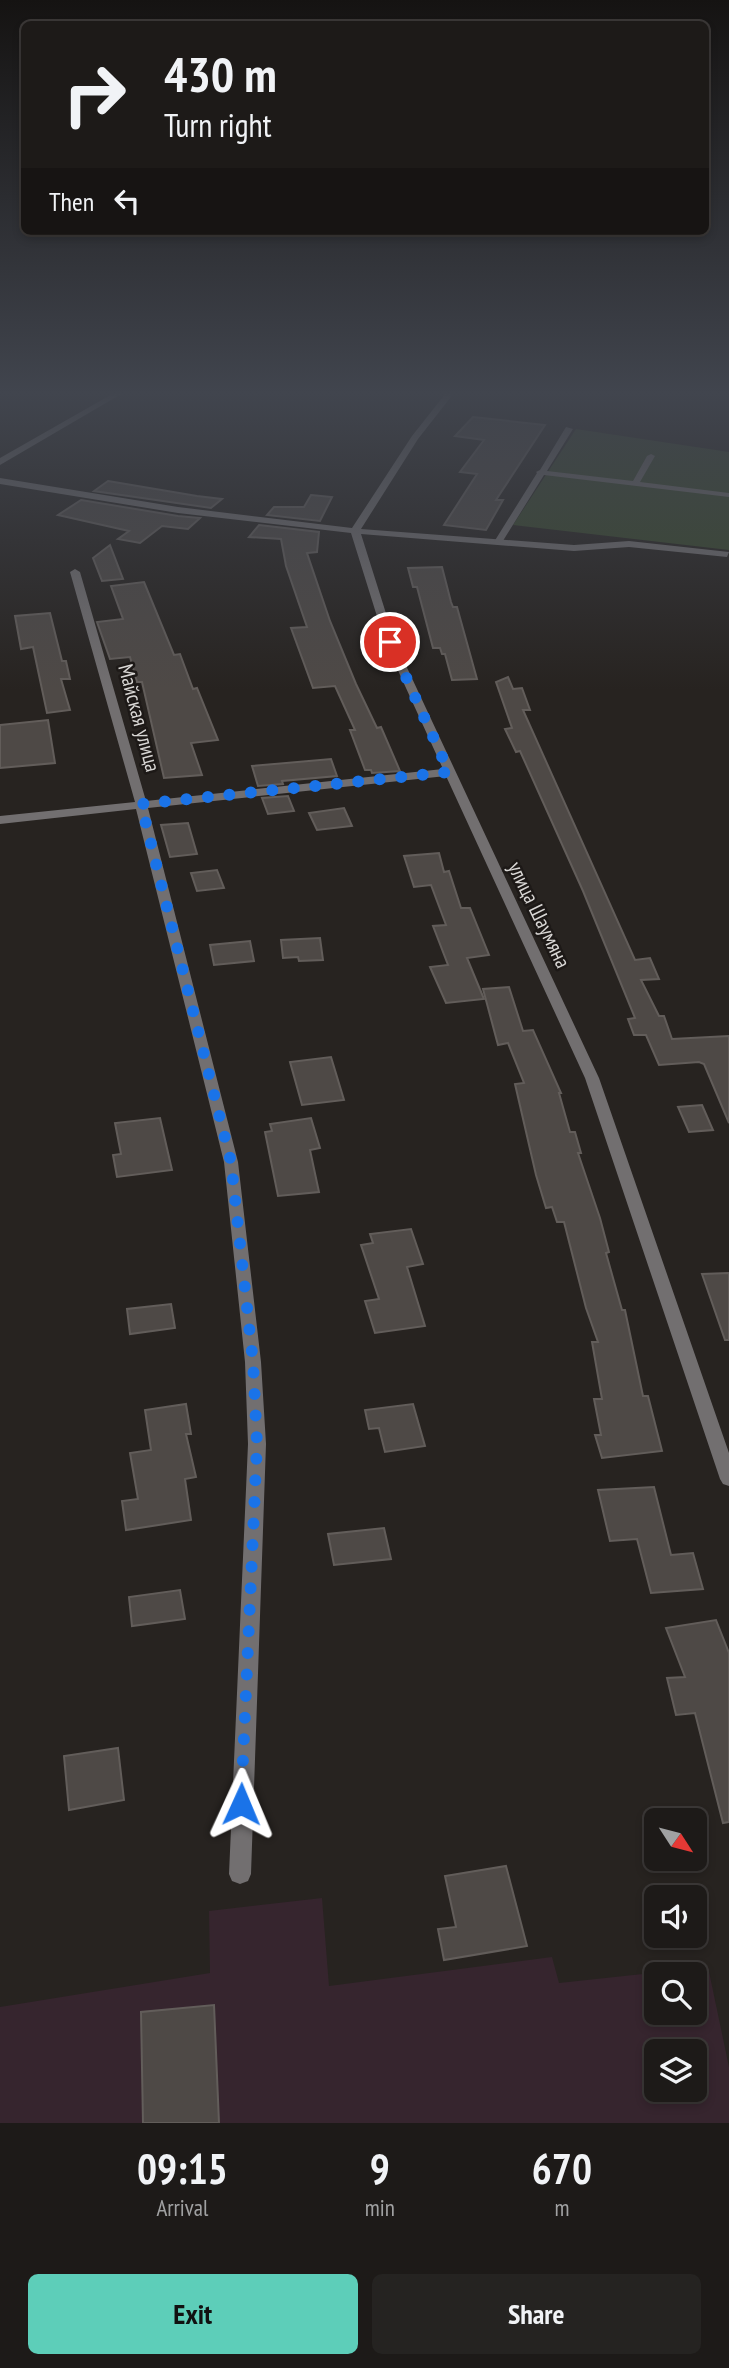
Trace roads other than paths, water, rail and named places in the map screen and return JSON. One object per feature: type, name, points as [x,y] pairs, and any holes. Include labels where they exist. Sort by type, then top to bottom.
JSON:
[{"type":"street","points":[[68,492],[178,510],[355,531],[574,548],[629,544],[728,553]]},
{"type":"street","points":[[355,531],[380,492]]},
{"type":"street","name":"улица Шаумяна","points":[[355,531],[390,642],[592,1078],[729,1479]]},
{"type":"street","name":"Майская улица","points":[[75,572],[141,804],[231,1162],[253,1362],[257,1444],[240,1874]]},
{"type":"street","points":[[0,820],[449,772]]},
{"type":"lane","points":[[498,542],[528,492]]},
{"type":"lane","points":[[704,492],[729,495]]}]
